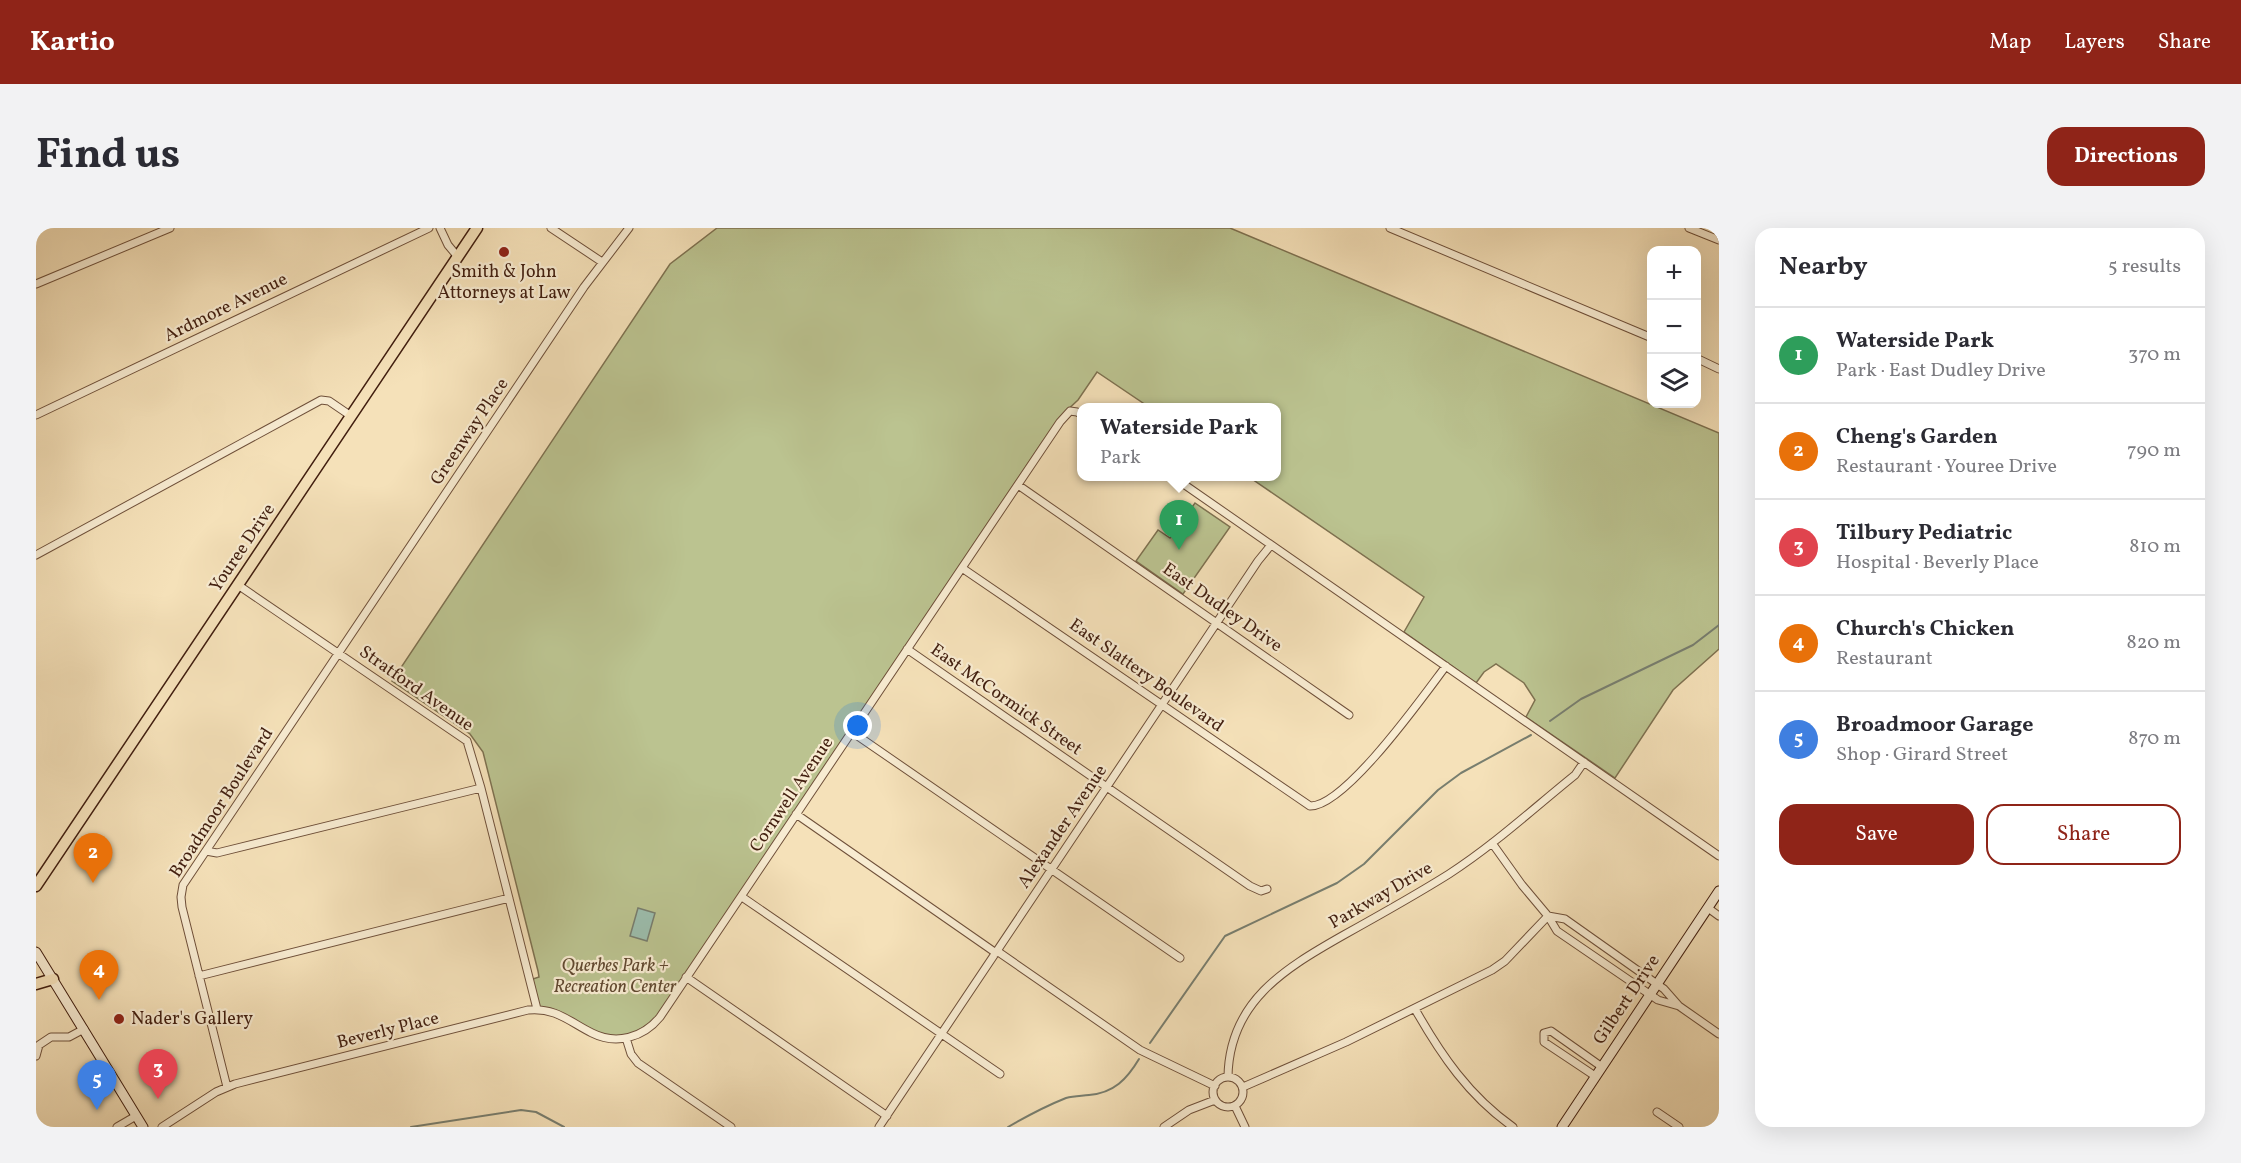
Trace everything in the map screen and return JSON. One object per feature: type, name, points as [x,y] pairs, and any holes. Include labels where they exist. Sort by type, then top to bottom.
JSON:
[{"type":"main road","name":"Youree Drive","points":[[36,886],[477,228]]},
{"type":"main road","points":[[36,984],[53,980]]},
{"type":"street","points":[[36,284],[170,228]]},
{"type":"street","name":"Ardmore Avenue","points":[[36,415],[429,228]]},
{"type":"street","points":[[440,228],[448,245],[458,257]]},
{"type":"street","points":[[551,228],[602,262]]},
{"type":"street","name":"Greenway Place","points":[[339,654],[602,262],[629,228]]},
{"type":"street","points":[[1390,228],[1647,336]]},
{"type":"street","points":[[1689,228],[1719,240]]},
{"type":"street","points":[[1701,360],[1719,369]]},
{"type":"street","points":[[36,555],[321,400],[329,401],[351,416]]},
{"type":"street","name":"Cornwell Avenue","points":[[626,1038],[643,1032],[656,1022],[1065,416],[1070,411],[1077,413]]},
{"type":"street","points":[[1178,481],[1719,856]]},
{"type":"street","name":"East Dudley Drive","points":[[1018,485],[1349,715]]},
{"type":"street","name":"Alexander Avenue","points":[[879,1127],[1218,624],[1258,561],[1271,545]]},
{"type":"street","name":"East Slattery Boulevard","points":[[962,568],[1308,805],[1322,804],[1365,770],[1446,666]]},
{"type":"street","name":"Stratford Avenue","points":[[238,585],[467,741],[537,1009]]},
{"type":"street","name":"East McCormick Street","points":[[907,649],[1250,886],[1261,891],[1267,889]]},
{"type":"street","name":"Broadmoor Boulevard","points":[[227,1087],[181,897],[183,885],[339,654]]},
{"type":"street","points":[[852,732],[1180,958]]},
{"type":"street","name":"Parkway Drive","points":[[1228,1077],[1228,1056],[1236,1030],[1250,1006],[1275,979],[1313,952],[1450,873],[1492,843],[1575,775],[1584,762]]},
{"type":"street","points":[[206,850],[217,853],[227,851],[481,788]]},
{"type":"street","points":[[796,814],[1140,1050],[1215,1086]]},
{"type":"street","points":[[1492,843],[1522,885],[1548,915],[1557,931],[1650,994],[1669,1004],[1679,1006]]},
{"type":"street","name":"Gilbert Drive","points":[[1562,1127],[1719,891]]},
{"type":"street","points":[[742,897],[1000,1074]]},
{"type":"street","points":[[200,976],[509,898]]},
{"type":"street","points":[[1708,908],[1719,916]]},
{"type":"street","points":[[1548,915],[1564,919],[1657,984],[1669,993],[1679,1006],[1719,1034]]},
{"type":"street","points":[[1243,1087],[1415,1009],[1498,966],[1548,915]]},
{"type":"street","points":[[36,952],[143,1127]]},
{"type":"street","points":[[686,977],[887,1116]]},
{"type":"street","points":[[537,1009],[561,1015],[595,1034],[616,1039],[626,1038],[631,1054],[638,1063],[731,1127]]},
{"type":"street","name":"Beverly Place","points":[[162,1127],[227,1087],[537,1009]]},
{"type":"street","points":[[1415,1009],[1452,1069],[1486,1106],[1513,1127]]},
{"type":"street","points":[[36,1056],[39,1045],[51,1037],[69,1036],[84,1029]]},
{"type":"street","points":[[1596,1076],[1544,1042],[1544,1033],[1551,1031],[1602,1067]]},
{"type":"street","points":[[1228,1077],[1236,1079],[1243,1087],[1243,1097],[1235,1107],[1226,1108],[1215,1100],[1213,1093],[1221,1079],[1228,1077]]},
{"type":"street","points":[[1164,1127],[1189,1110],[1215,1100]]},
{"type":"street","points":[[1235,1107],[1245,1127]]},
{"type":"street","points":[[1657,1112],[1679,1127]]},
{"type":"street","points":[[117,1127],[136,1116]]},
{"type":"green space","name":"Querbes Park + Recreation Center","points":[[717,228],[1230,228],[1647,403],[1647,408],[1659,408],[1719,433],[1719,649],[1673,690],[1615,778],[1526,717],[1535,700],[1524,683],[1496,664],[1484,672],[1476,683],[1404,632],[1424,597],[1255,481],[1281,481],[1281,403],[1143,403],[1097,372],[1078,400],[1063,414],[1041,444],[660,1017],[626,1038],[590,1032],[537,1009],[530,980],[539,977],[538,971],[483,752],[470,734],[392,681],[670,264]]},
{"type":"green space","points":[[1195,503],[1230,527],[1183,594],[1136,561],[1158,530],[1170,538]]},
{"type":"shaded area","points":[[638,908],[655,913],[647,941],[630,936]]},
{"type":"waterway","points":[[1550,721],[1581,699],[1693,645],[1719,625]]},
{"type":"waterway","points":[[1150,1043],[1225,936],[1337,883],[1364,864],[1438,790],[1461,773],[1531,735]]},
{"type":"waterway","points":[[1008,1127],[1066,1098],[1098,1094],[1113,1088],[1130,1073],[1139,1059]]},
{"type":"waterway","points":[[411,1127],[521,1110],[536,1112],[564,1127]]},
{"type":"place","name":"Smith & John Attorneys at Law","points":[[504,252]]},
{"type":"place","name":"Waterside Park","points":[[1179,550]]},
{"type":"place","name":"Cheng's Garden","points":[[93,883]]},
{"type":"place","name":"Church's Chicken","points":[[99,1000]]},
{"type":"place","name":"Nader's Gallery","points":[[119,1019]]},
{"type":"place","name":"Tilbury Pediatric","points":[[158,1099]]},
{"type":"place","name":"Broadmoor Garage","points":[[97,1110]]}]
